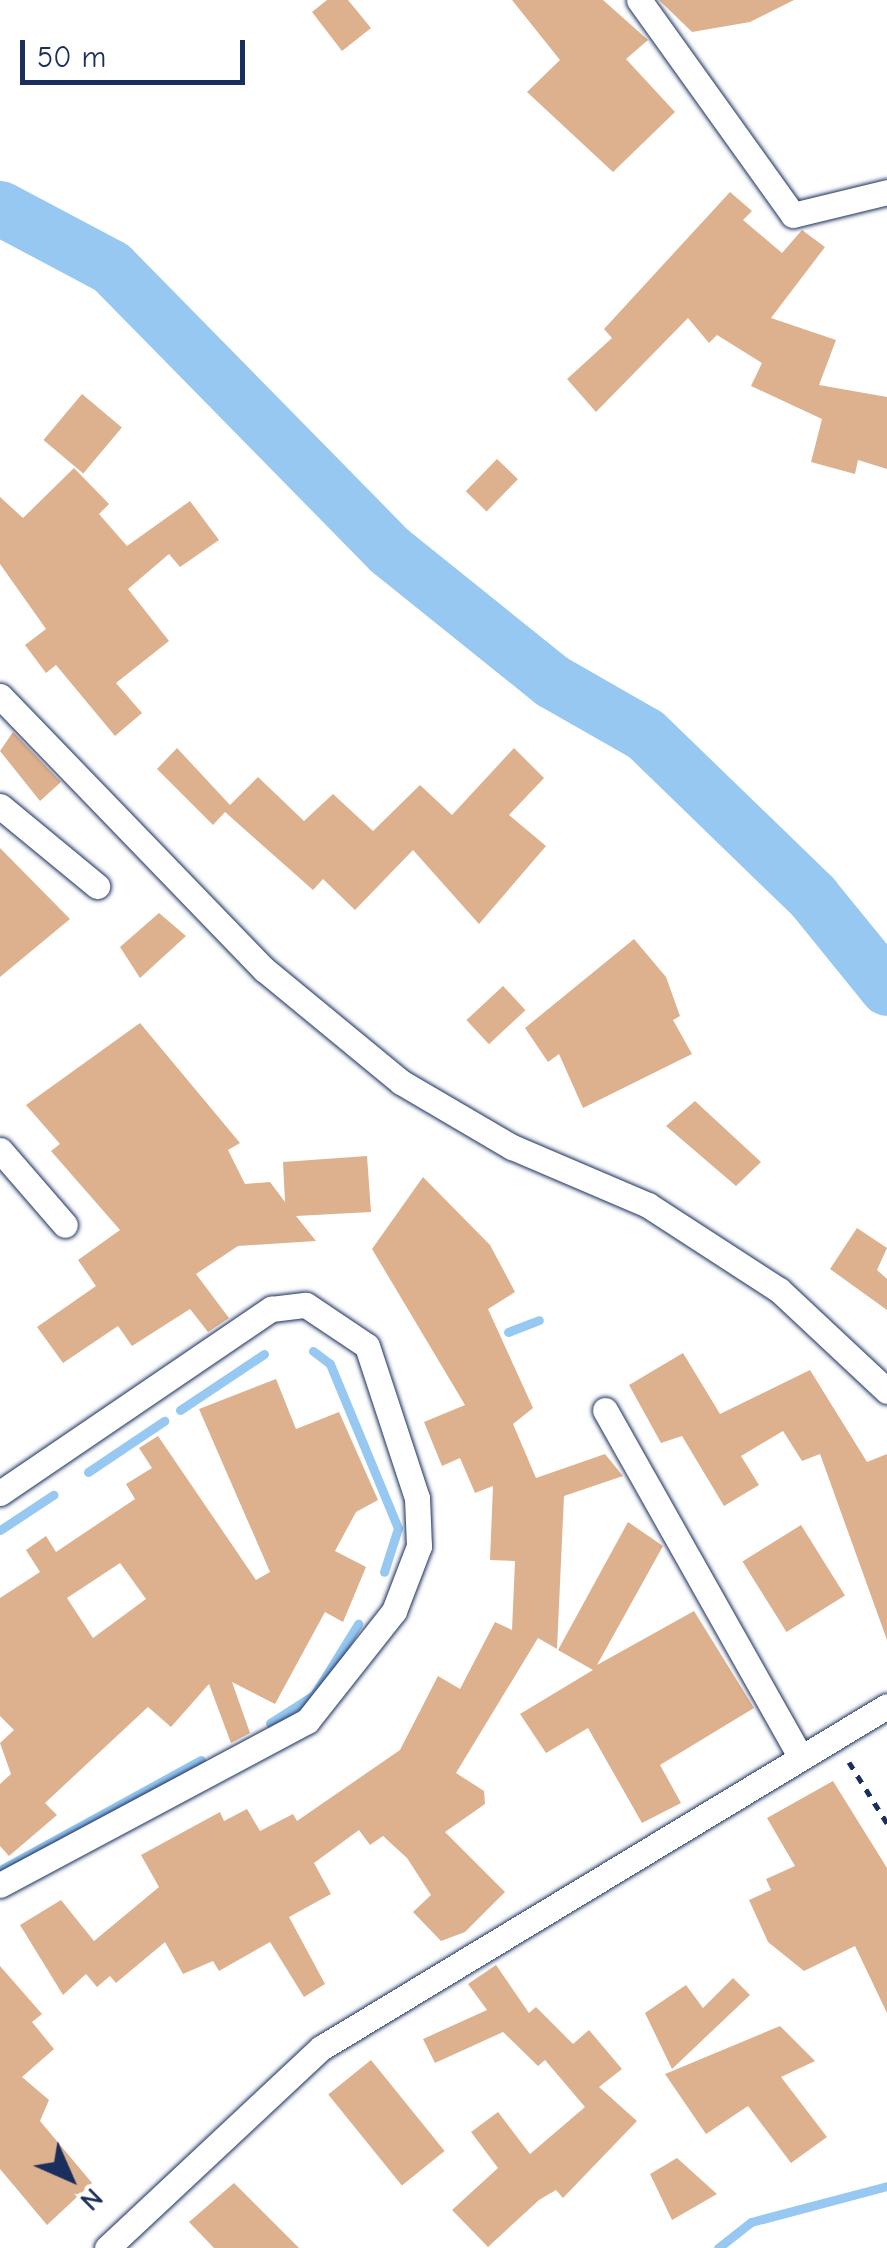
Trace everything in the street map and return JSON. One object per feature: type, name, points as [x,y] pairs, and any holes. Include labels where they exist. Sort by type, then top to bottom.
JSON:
[{"type":"street","points":[[638,0],[794,215],[887,192]]},
{"type":"street","points":[[0,696],[265,970],[401,1082],[512,1147],[648,1205],[779,1290],[887,1391]]},
{"type":"street","points":[[0,806],[97,886]]},
{"type":"street","points":[[0,1150],[65,1225]]},
{"type":"street","points":[[0,1493],[271,1310],[306,1306],[368,1346],[418,1498],[419,1546],[394,1611],[307,1721],[0,1886]]},
{"type":"street","points":[[605,1410],[800,1756]]},
{"type":"street","points":[[122,2243],[321,2048],[887,1706]]},
{"type":"path","points":[[834,1738],[887,1823]]},
{"type":"building","points":[[327,0],[348,0],[371,28],[342,51],[312,12]]},
{"type":"building","points":[[512,0],[603,0],[648,40],[626,59],[675,112],[613,172],[527,92],[560,60]]},
{"type":"building","points":[[659,0],[794,0],[750,22],[692,32]]},
{"type":"building","points":[[730,192],[752,211],[743,220],[782,253],[802,230],[825,247],[771,318],[836,340],[819,385],[887,397],[887,469],[858,460],[855,474],[811,462],[822,419],[751,386],[762,363],[717,335],[709,343],[688,318],[596,412],[567,379],[612,338],[604,329]]},
{"type":"building","points":[[82,394],[122,427],[83,473],[43,440]]},
{"type":"building","points":[[497,459],[518,479],[487,512],[466,491]]},
{"type":"building","points":[[74,468],[109,504],[99,514],[127,546],[190,501],[219,540],[180,567],[169,554],[128,589],[169,641],[116,683],[142,713],[115,736],[56,665],[46,673],[25,645],[46,629],[0,564],[0,497],[23,518]]},
{"type":"building","points":[[13,732],[61,782],[40,801],[0,751]]},
{"type":"building","points":[[177,748],[230,805],[258,777],[304,821],[333,794],[373,831],[420,785],[452,815],[514,748],[544,778],[509,815],[546,846],[479,924],[413,850],[355,910],[323,879],[313,890],[225,812],[213,825],[157,769]]},
{"type":"building","points":[[0,848],[70,919],[0,977]]},
{"type":"building","points":[[159,913],[186,936],[140,978],[120,947]]},
{"type":"building","points":[[634,939],[666,977],[680,1016],[673,1020],[692,1054],[583,1108],[559,1054],[548,1062],[525,1028]]},
{"type":"building","points":[[503,986],[526,1010],[489,1044],[466,1020]]},
{"type":"building","points":[[140,1023],[240,1143],[228,1150],[245,1184],[270,1182],[285,1202],[283,1162],[367,1156],[371,1212],[296,1216],[316,1241],[238,1246],[196,1274],[229,1318],[208,1332],[190,1309],[132,1346],[118,1326],[63,1363],[37,1327],[96,1286],[78,1260],[120,1230],[51,1151],[60,1144],[26,1105]]},
{"type":"building","points":[[695,1101],[761,1162],[736,1186],[666,1126]]},
{"type":"building","points":[[423,1177],[490,1245],[515,1292],[488,1309],[533,1408],[513,1424],[536,1478],[605,1454],[623,1476],[564,1496],[557,1649],[538,1638],[456,1773],[484,1791],[485,1804],[445,1832],[505,1892],[465,1932],[441,1941],[413,1912],[431,1895],[407,1858],[383,1836],[370,1845],[359,1830],[314,1863],[331,1894],[289,1917],[325,1984],[304,1997],[270,1942],[219,1971],[213,1961],[183,1974],[165,1942],[116,1983],[110,1976],[97,1987],[86,1974],[63,1995],[20,1925],[61,1900],[94,1941],[159,1887],[141,1855],[220,1812],[224,1821],[247,1809],[260,1831],[293,1814],[297,1821],[400,1750],[438,1676],[460,1689],[495,1622],[512,1630],[515,1561],[490,1560],[493,1486],[475,1493],[460,1458],[442,1466],[424,1422],[465,1405],[372,1249]]},
{"type":"building","points":[[857,1228],[887,1248],[877,1270],[887,1279],[887,1310],[830,1269]]},
{"type":"building","points":[[683,1353],[720,1414],[810,1370],[867,1462],[887,1454],[887,1640],[820,1454],[802,1461],[783,1431],[741,1456],[759,1485],[724,1506],[682,1436],[661,1443],[629,1385]]},
{"type":"building","points":[[276,1379],[296,1429],[339,1412],[378,1500],[356,1512],[335,1551],[366,1567],[343,1622],[325,1612],[275,1704],[232,1682],[250,1733],[231,1743],[209,1684],[171,1727],[148,1707],[45,1803],[57,1815],[9,1856],[0,1846],[0,1784],[11,1774],[0,1743],[14,1730],[0,1716],[0,1598],[40,1572],[26,1550],[46,1536],[56,1552],[135,1499],[126,1484],[152,1468],[139,1448],[158,1436],[256,1580],[270,1572],[199,1409]],"holes":[[[120,1563],[146,1599],[93,1638],[67,1598]]]},
{"type":"building","points":[[628,1522],[663,1546],[597,1665],[694,1611],[754,1708],[660,1765],[681,1803],[642,1823],[588,1728],[546,1753],[520,1714],[593,1670],[558,1650]]},
{"type":"building","points":[[801,1525],[845,1595],[786,1632],[742,1562]]},
{"type":"building","points":[[833,1781],[887,1868],[887,2013],[855,1946],[804,1971],[768,1942],[749,1900],[771,1890],[766,1879],[795,1866],[767,1818]]},
{"type":"building","points":[[496,1965],[529,2013],[536,2007],[573,2044],[589,2030],[622,2069],[599,2087],[637,2121],[563,2198],[556,2190],[539,2200],[488,2247],[452,2210],[498,2168],[471,2132],[498,2112],[530,2154],[585,2107],[545,2060],[538,2066],[503,2032],[435,2063],[423,2039],[487,2010],[468,1984]]},
{"type":"building","points":[[0,1966],[42,2014],[32,2022],[54,2049],[22,2077],[49,2100],[40,2121],[92,2183],[47,2225],[0,2169]]},
{"type":"building","points":[[733,1978],[750,1995],[672,2069],[645,2013],[686,1985],[703,2008]]},
{"type":"building","points":[[780,2026],[815,2061],[781,2077],[827,2137],[791,2163],[748,2106],[706,2134],[665,2074]]},
{"type":"building","points":[[371,2060],[445,2151],[402,2186],[328,2095]]},
{"type":"building","points":[[677,2158],[717,2194],[672,2220],[650,2174]]},
{"type":"building","points":[[234,2183],[299,2248],[214,2248],[189,2222]]},
{"type":"waterway","points":[[0,208],[111,267],[389,550],[552,681],[645,734],[813,897],[887,988]]},
{"type":"waterway","points":[[508,1332],[539,1320]]},
{"type":"waterway","points":[[313,1351],[330,1364],[398,1528],[384,1572]]},
{"type":"waterway","points":[[180,1410],[264,1354]]},
{"type":"waterway","points":[[88,1472],[164,1421]]},
{"type":"waterway","points":[[0,1530],[53,1495]]},
{"type":"waterway","points":[[270,1723],[314,1695],[358,1624]]},
{"type":"waterway","points":[[0,1870],[201,1760]]},
{"type":"waterway","points":[[718,2248],[751,2222],[887,2186]]}]
